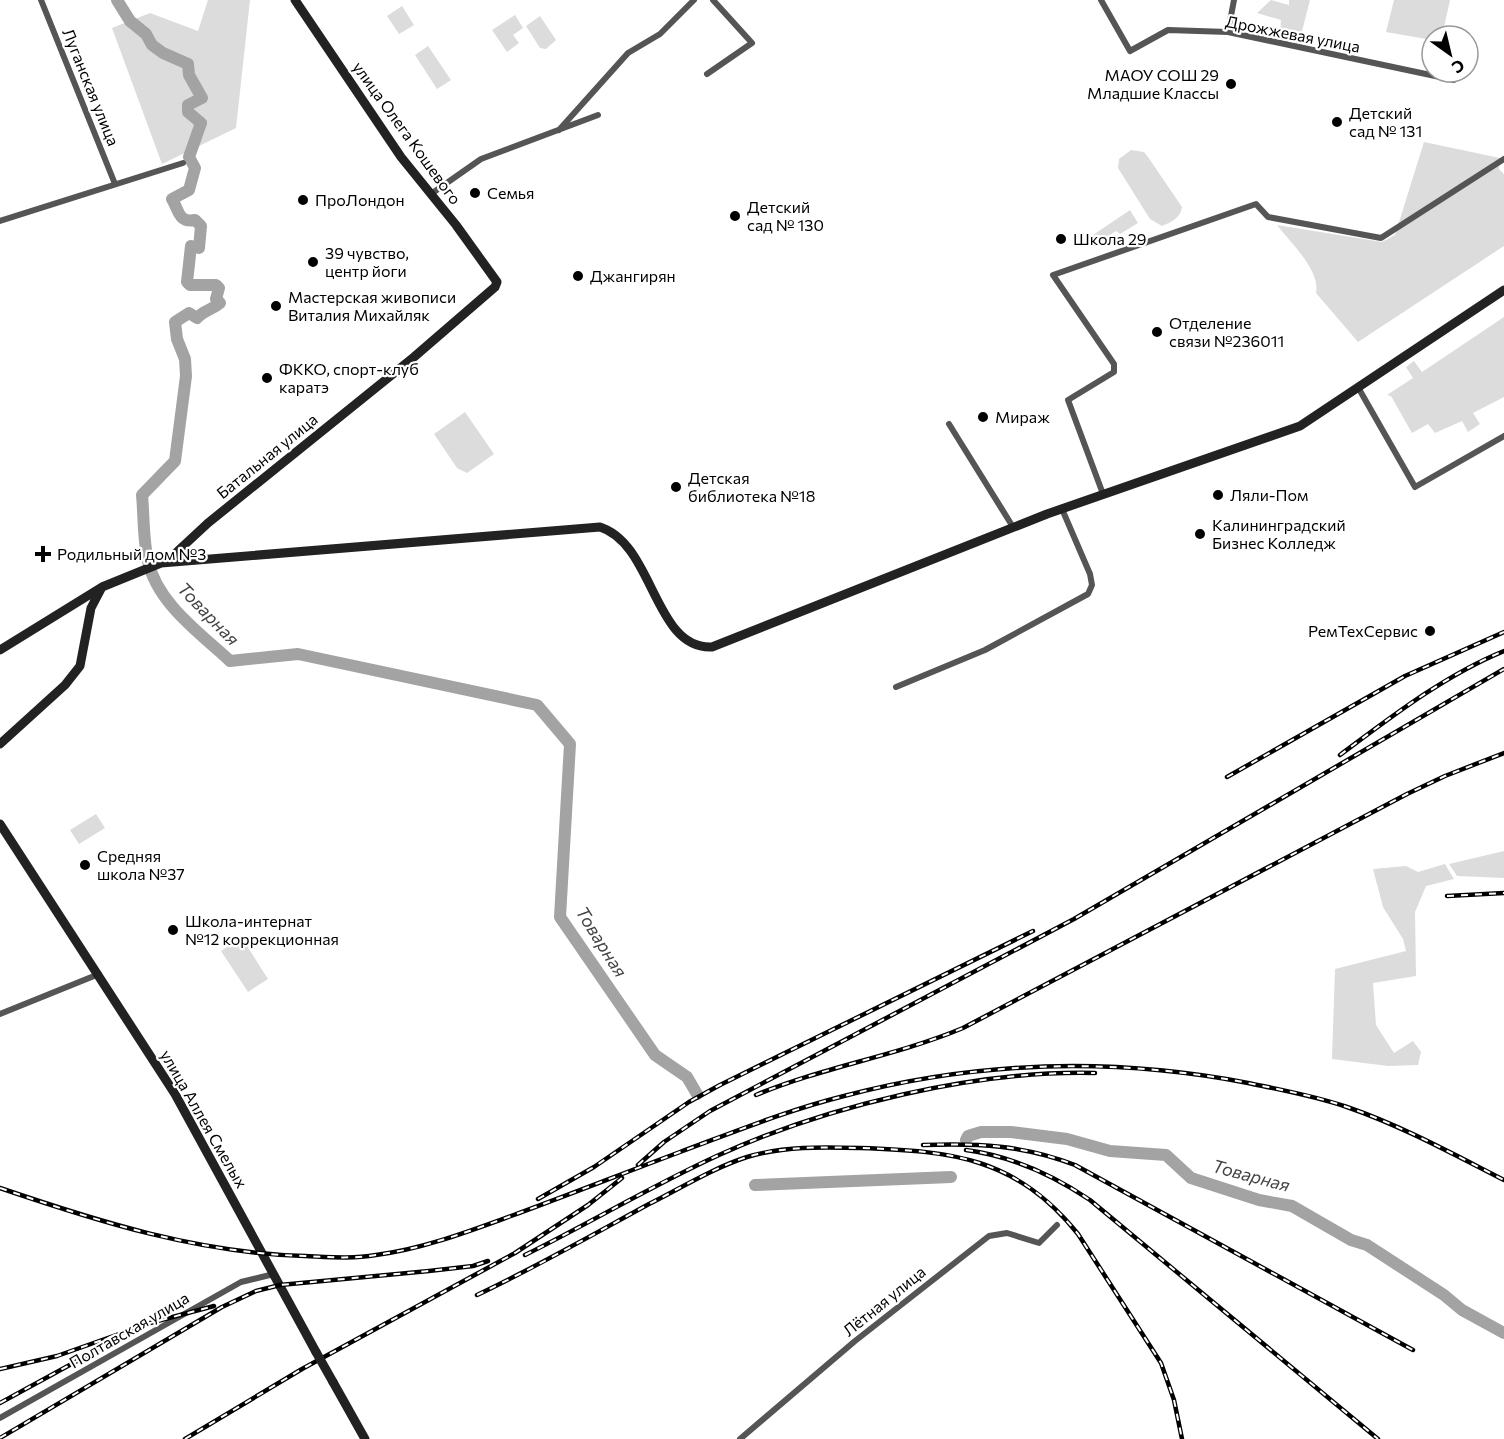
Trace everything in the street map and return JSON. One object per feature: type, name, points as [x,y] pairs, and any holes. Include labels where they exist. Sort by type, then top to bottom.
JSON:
[{"type":"main road","name":"улица Олега Кошевого","points":[[295,0],[401,157],[497,282]]},
{"type":"main road","name":"Батальная улица","points":[[163,563],[414,357],[495,287],[497,282]]},
{"type":"main road","points":[[0,650],[102,587],[141,569],[163,563],[199,558],[600,527],[624,541],[677,632],[692,645],[712,646],[825,604],[1098,495],[1300,426],[1359,389],[1504,290]]},
{"type":"main road","points":[[193,537],[191,546],[199,558]]},
{"type":"main road","points":[[0,744],[65,685],[80,666],[91,608],[102,587]]},
{"type":"main road","points":[[79,602],[86,602],[91,608]]},
{"type":"main road","name":"улица Аллея Смелых","points":[[0,824],[175,1094],[365,1439]]},
{"type":"street","name":"Луганская улица","points":[[41,0],[115,184]]},
{"type":"street","points":[[559,130],[628,53],[660,34],[694,0]]},
{"type":"street","points":[[707,74],[752,43],[713,0]]},
{"type":"street","name":"Дрожжевая улица","points":[[1101,0],[1130,51],[1168,30],[1228,33],[1420,73]]},
{"type":"street","points":[[1228,33],[1234,0]]},
{"type":"street","points":[[431,194],[482,159],[598,115]]},
{"type":"street","points":[[0,221],[183,163]]},
{"type":"street","points":[[1098,495],[1068,400],[1109,378],[1114,372],[1114,364],[1053,275],[1256,204],[1268,217],[1381,238],[1502,163]]},
{"type":"street","points":[[1359,389],[1415,487],[1504,436]]},
{"type":"street","points":[[949,424],[1013,527]]},
{"type":"street","points":[[896,687],[986,650],[1088,594],[1092,585],[1090,574],[1062,509]]},
{"type":"street","points":[[0,1014],[99,974]]},
{"type":"street","name":"Лётная улица","points":[[740,1439],[855,1341],[989,1236],[1007,1233],[1039,1243],[1056,1226]]},
{"type":"street","name":"Полтавская улица","points":[[0,1418],[241,1282],[274,1274]]},
{"type":"shaded area","points":[[208,0],[250,0],[236,128],[162,164],[112,28],[150,13],[198,31]]},
{"type":"shaded area","points":[[1271,0],[1289,5],[1289,0],[1310,0],[1299,43],[1256,36],[1256,32],[1280,34],[1281,20],[1257,13]]},
{"type":"shaded area","points":[[1394,0],[1450,0],[1445,24],[1420,24],[1420,38],[1386,32]]},
{"type":"shaded area","points":[[402,6],[414,25],[399,34],[387,16]]},
{"type":"shaded area","points":[[515,15],[523,28],[513,35],[519,43],[507,52],[492,30]]},
{"type":"shaded area","points":[[540,16],[556,40],[546,49],[540,48],[526,26]]},
{"type":"shaded area","points":[[428,46],[451,80],[437,89],[415,55]]},
{"type":"shaded area","points":[[1424,142],[1500,158],[1499,169],[1504,174],[1504,246],[1358,342],[1316,293],[1314,275],[1309,266],[1277,225],[1382,242],[1395,235]]},
{"type":"shaded area","points":[[1131,150],[1144,152],[1182,207],[1178,217],[1162,226],[1150,219],[1118,168],[1119,159]]},
{"type":"shaded area","points":[[1130,210],[1138,223],[1120,234],[1116,231],[1097,244],[1093,235]]},
{"type":"shaded area","points":[[1504,317],[1504,397],[1473,413],[1480,424],[1468,432],[1462,421],[1435,433],[1428,424],[1412,433],[1391,396],[1387,395],[1413,378],[1406,367],[1414,361],[1422,372]]},
{"type":"shaded area","points":[[465,412],[494,454],[467,473],[457,468],[434,434]]},
{"type":"shaded area","points":[[96,814],[105,828],[79,844],[70,830]]},
{"type":"shaded area","points":[[1504,851],[1504,878],[1457,876],[1449,864]]},
{"type":"shaded area","points":[[1445,864],[1454,879],[1426,886],[1415,912],[1416,976],[1373,983],[1376,1025],[1394,1053],[1413,1041],[1421,1052],[1418,1065],[1388,1066],[1332,1059],[1335,969],[1406,951],[1403,939],[1383,907],[1373,869],[1406,866],[1418,872]]},
{"type":"shaded area","points":[[242,938],[268,979],[248,992],[221,951]]},
{"type":"waterway","name":"Товарная","points":[[117,0],[130,21],[146,34],[152,45],[163,53],[188,64],[189,75],[202,98],[188,105],[188,112],[201,123],[189,157],[195,168],[189,190],[172,199],[182,218],[195,220],[201,226],[199,248],[191,246],[187,282],[190,285],[216,285],[219,288],[216,299],[220,303],[197,318],[189,313],[175,322],[177,339],[185,359],[186,376],[175,461],[142,495],[146,553],[160,590],[181,616],[230,661],[298,654],[537,705],[570,744],[560,917],[655,1055],[687,1077],[697,1094]]},
{"type":"waterway","name":"Товарная","points":[[966,1140],[968,1136],[981,1132],[1011,1132],[1067,1139],[1110,1151],[1166,1155],[1191,1178],[1259,1200],[1292,1206],[1351,1240],[1367,1245],[1444,1295],[1462,1310],[1504,1333]]},
{"type":"waterway","name":"Товарная","points":[[755,1185],[951,1177]]},
{"type":"railway","points":[[1227,777],[1405,676],[1504,632]]},
{"type":"railway","points":[[1340,755],[1440,684],[1504,651]]},
{"type":"railway","points":[[638,1165],[664,1142],[710,1111],[1074,919],[1504,669]]},
{"type":"railway","points":[[756,1095],[781,1085],[938,1038],[963,1028],[1407,794],[1504,753]]},
{"type":"railway","points":[[1447,896],[1504,893]]},
{"type":"railway","points":[[538,1199],[594,1167],[689,1102],[720,1085],[1033,931]]},
{"type":"railway","points":[[0,1188],[112,1224],[188,1242],[265,1254],[367,1256],[410,1249],[461,1234],[741,1129],[844,1096],[894,1084],[944,1076],[995,1070],[1096,1066],[1197,1075],[1311,1096],[1388,1123],[1504,1180]]},
{"type":"railway","points":[[525,1255],[719,1155],[807,1121],[903,1094],[952,1085],[1001,1078],[1095,1073]]},
{"type":"railway","points":[[923,1145],[963,1144],[1019,1149],[1075,1165],[1413,1350]]},
{"type":"railway","points":[[477,1295],[697,1179],[747,1157],[789,1149],[832,1147],[893,1149],[953,1156],[980,1163],[1031,1188],[1055,1208],[1078,1234],[1161,1363],[1174,1400],[1182,1439]]},
{"type":"railway","points":[[966,1150],[999,1157],[1031,1168],[1061,1182],[1090,1200],[1378,1439]]},
{"type":"railway","points":[[185,1439],[302,1369],[515,1253],[588,1205],[622,1178]]},
{"type":"railway","points":[[0,1438],[222,1307],[256,1291],[280,1285],[473,1266],[488,1261]]},
{"type":"railway","points":[[0,1369],[57,1356],[150,1323],[214,1306]]},
{"type":"railway","points":[[0,1403],[99,1349]]},
{"type":"place","name":"МАОУ СОШ 29 Младшие Классы","points":[[1231,84]]},
{"type":"place","name":"Детский сад № 131","points":[[1337,122]]},
{"type":"place","name":"Семья","points":[[475,193]]},
{"type":"place","name":"ПроЛондон","points":[[303,200]]},
{"type":"place","name":"Детский сад № 130","points":[[735,216]]},
{"type":"place","name":"Школа 29","points":[[1061,239]]},
{"type":"place","name":"39 чувство, центр йоги","points":[[313,262]]},
{"type":"place","name":"Джангирян","points":[[578,276]]},
{"type":"place","name":"Мастерская живописи Виталия Михайляк","points":[[276,306]]},
{"type":"place","name":"Отделение связи №236011","points":[[1157,332]]},
{"type":"place","name":"ФККО, спорт-клуб каратэ","points":[[267,378]]},
{"type":"place","name":"Мираж","points":[[983,417]]},
{"type":"place","name":"Детская библиотека №18","points":[[676,487]]},
{"type":"place","name":"Ляли-Пом","points":[[1218,495]]},
{"type":"place","name":"Калининградский Бизнес Колледж","points":[[1200,534]]},
{"type":"place","name":"Родильный дом №3","points":[[43,554]]},
{"type":"place","name":"РемТехСервис","points":[[1430,631]]},
{"type":"place","name":"Средняя школа №37","points":[[85,865]]},
{"type":"place","name":"Школа-интернат №12 коррекционная","points":[[173,930]]}]
